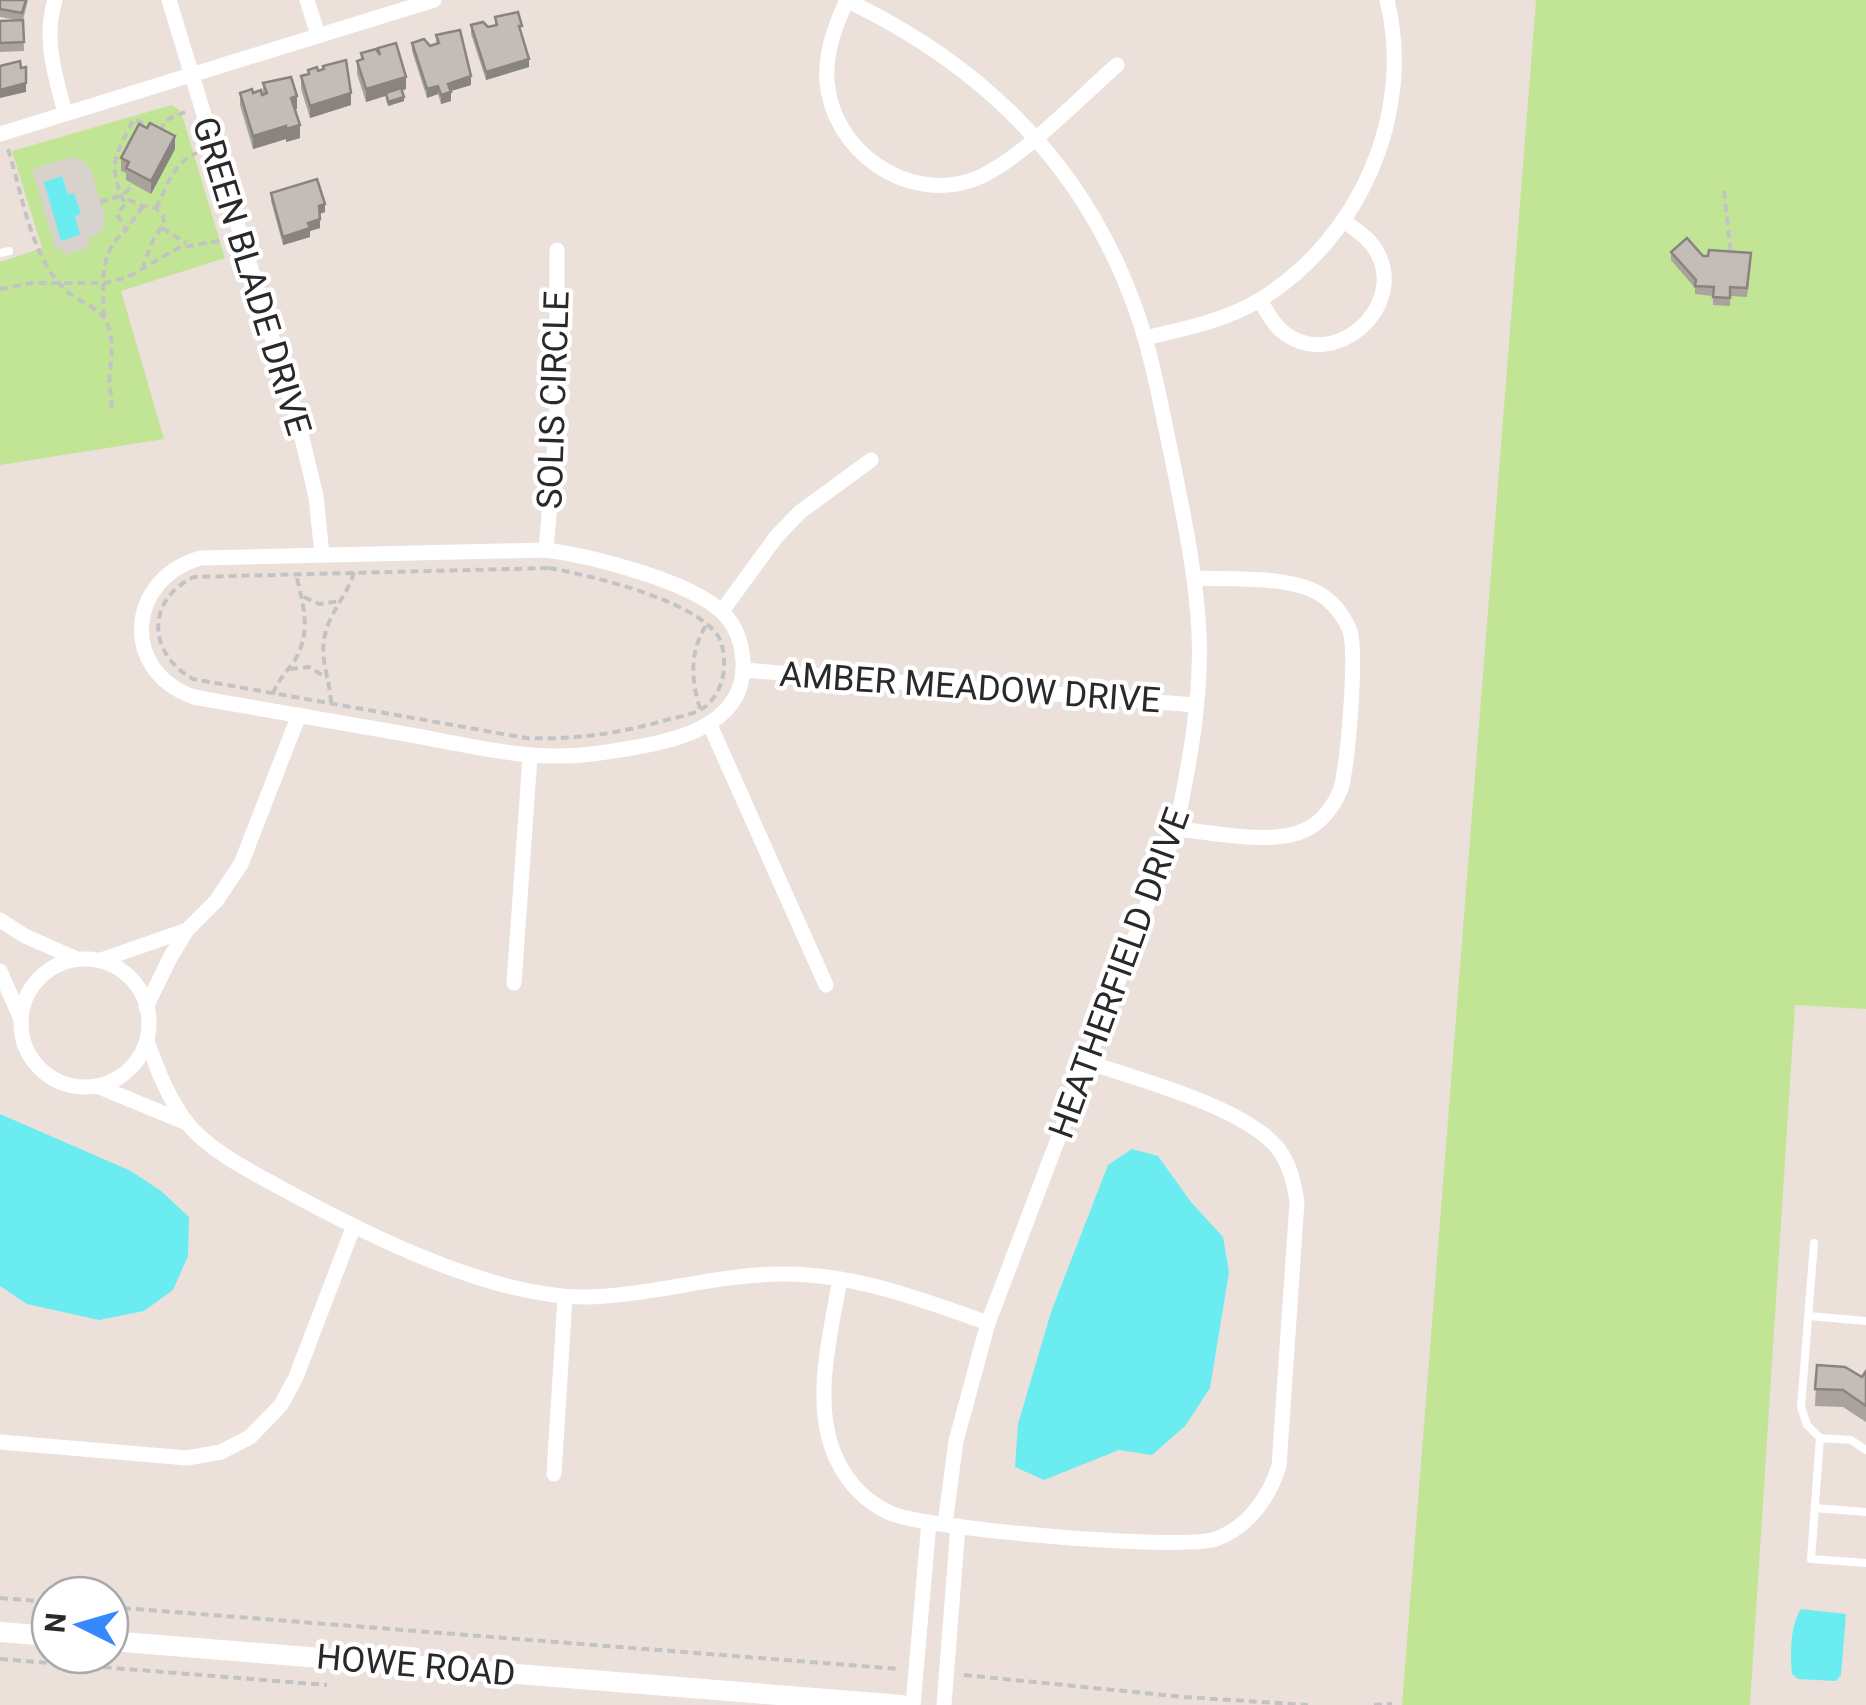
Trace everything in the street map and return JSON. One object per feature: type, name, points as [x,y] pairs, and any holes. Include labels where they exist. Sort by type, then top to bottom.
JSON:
[{"type":"street","points":[[54,0],[50,54],[65,113]]},
{"type":"street","name":"GREEN BLADE DRIVE","points":[[169,0],[299,426],[316,496],[322,555]]},
{"type":"street","points":[[306,0],[318,35]]},
{"type":"street","points":[[4,141],[65,113],[434,0]]},
{"type":"street","points":[[847,0],[830,47],[828,92],[844,134],[880,168],[911,182],[960,183],[997,168],[1116,65]]},
{"type":"street","name":"HEATHERFIELD DRIVE","points":[[847,0],[900,26],[981,82],[1035,136],[1094,219],[1120,269],[1146,338],[1195,578],[1199,636],[1192,744],[1176,829],[988,1323],[956,1441],[913,1705]]},
{"type":"street","points":[[1146,338],[1213,319],[1260,300],[1310,259],[1344,221],[1372,168],[1390,113],[1394,53],[1387,0]]},
{"type":"street","points":[[1260,300],[1283,332],[1306,342],[1347,338],[1368,324],[1381,301],[1383,269],[1370,242],[1344,221]]},
{"type":"street","name":"SOLIS CIRCLE","points":[[546,550],[557,419],[557,250]]},
{"type":"street","points":[[722,611],[800,512],[871,460]]},
{"type":"street","points":[[546,550],[616,564],[684,590],[722,611],[739,640],[743,670],[734,698],[710,725],[608,752],[530,757],[178,691],[156,674],[149,663],[142,626],[148,597],[173,568],[188,561],[223,556],[546,550]]},
{"type":"street","points":[[1176,829],[1272,837],[1302,832],[1316,824],[1334,803],[1342,787],[1346,761],[1353,652],[1350,632],[1338,610],[1310,588],[1292,583],[1195,578]]},
{"type":"street","name":"AMBER MEADOW DRIVE","points":[[743,670],[1196,705]]},
{"type":"street","points":[[299,716],[241,864],[216,902],[188,930],[170,956],[146,1007],[146,1041],[168,1092],[187,1122],[206,1142],[353,1228],[502,1284],[565,1298],[614,1296],[780,1274],[886,1288],[988,1323]]},
{"type":"street","points":[[710,725],[826,985]]},
{"type":"street","points":[[514,984],[530,757]]},
{"type":"street","points":[[0,920],[77,959]]},
{"type":"street","points":[[20,1016],[30,987],[48,968],[77,959],[100,960],[188,930]]},
{"type":"street","points":[[100,960],[132,979],[146,1007]]},
{"type":"street","points":[[0,971],[36,1064],[61,1083],[97,1086],[187,1122]]},
{"type":"street","points":[[97,1086],[126,1072],[138,1059],[146,1041]]},
{"type":"street","points":[[840,1279],[824,1404],[825,1424],[836,1459],[856,1490],[871,1502],[890,1513],[944,1524],[1182,1545],[1218,1538],[1248,1518],[1268,1493],[1279,1466],[1297,1202],[1288,1165],[1276,1146],[1255,1127],[1231,1114],[1090,1062]]},
{"type":"street","points":[[0,1442],[187,1458],[221,1452],[250,1437],[281,1405],[296,1378],[353,1228]]},
{"type":"street","points":[[554,1474],[565,1298]]},
{"type":"street","name":"HEATHERFIELD DRIVE","points":[[944,1524],[944,1705]]},
{"type":"street","points":[[0,1632],[30,1634]]},
{"type":"street","name":"HOWE ROAD","points":[[130,1643],[768,1699],[902,1705]]},
{"type":"lane","points":[[1814,1243],[1802,1408],[1807,1425],[1820,1438],[1851,1440],[1866,1450]]},
{"type":"lane","points":[[1808,1316],[1866,1321]]},
{"type":"lane","points":[[1820,1438],[1811,1559],[1866,1563]]},
{"type":"lane","points":[[1814,1508],[1866,1512]]},
{"type":"path","points":[[122,199],[112,170],[134,119],[159,132],[166,120],[185,112]]},
{"type":"path","points":[[4,141],[39,250],[58,283],[104,317]]},
{"type":"path","points":[[156,208],[180,162],[197,153]]},
{"type":"path","points":[[126,230],[117,214],[122,199],[134,185]]},
{"type":"path","points":[[1724,191],[1731,260]]},
{"type":"path","points":[[100,202],[134,200],[156,208],[164,220],[142,269]]},
{"type":"path","points":[[111,410],[113,338],[104,317],[106,256],[113,241],[143,206]]},
{"type":"path","points":[[162,228],[190,244]]},
{"type":"path","points":[[0,289],[20,284],[103,283],[142,269],[170,251],[223,240]]},
{"type":"path","points":[[549,568],[597,577],[631,588],[707,624],[723,647],[724,669],[718,692],[700,709],[644,727],[562,740],[502,735],[193,679],[166,658],[160,644],[160,614],[174,590],[194,577],[296,574],[549,568]]},
{"type":"path","points":[[331,704],[323,664],[326,631],[354,572]]},
{"type":"path","points":[[273,694],[296,658],[304,635],[306,620],[296,574]]},
{"type":"path","points":[[301,594],[319,604],[341,601]]},
{"type":"path","points":[[700,709],[692,664],[707,624]]},
{"type":"path","points":[[286,671],[297,666],[309,667],[327,678]]},
{"type":"path","points":[[0,1598],[30,1600]]},
{"type":"path","points":[[130,1609],[916,1670]]},
{"type":"path","points":[[0,1659],[327,1685]]},
{"type":"path","points":[[946,1673],[1308,1705]]},
{"type":"path","points":[[1374,1705],[1392,1704]]},
{"type":"green space","points":[[1536,0],[1866,0],[1866,1009],[1795,1005],[1750,1705],[1402,1705]]},
{"type":"green space","points":[[172,105],[183,118],[225,258],[121,291],[164,439],[0,465],[0,262],[42,248],[12,151]]},
{"type":"shaded area","points":[[74,157],[85,162],[92,172],[105,217],[101,232],[88,239],[90,247],[64,255],[62,248],[56,250],[32,169]]},
{"type":"water","points":[[62,176],[68,195],[74,193],[81,214],[75,216],[80,235],[61,241],[44,182]]},
{"type":"water","points":[[0,1114],[131,1171],[189,1217],[188,1256],[173,1290],[144,1311],[99,1320],[27,1304],[0,1286]]},
{"type":"water","points":[[1132,1149],[1158,1156],[1191,1202],[1223,1237],[1229,1272],[1210,1388],[1185,1426],[1152,1455],[1119,1450],[1044,1480],[1015,1467],[1018,1424],[1051,1312],[1108,1165]]},
{"type":"water","points":[[1801,1609],[1846,1614],[1841,1675],[1836,1681],[1798,1679],[1792,1674],[1793,1632]]},
{"type":"building","points":[[0,0],[26,0],[22,13],[0,9]]},
{"type":"building","points":[[518,12],[529,59],[486,72],[471,25],[497,25],[495,17]]},
{"type":"building","points":[[23,20],[24,42],[0,43],[0,21]]},
{"type":"building","points":[[460,30],[471,76],[448,84],[451,92],[441,95],[438,86],[427,89],[412,43],[424,39],[430,46],[439,43],[436,35]]},
{"type":"building","points":[[396,43],[406,77],[366,89],[357,61],[363,59],[361,53],[376,49],[380,55],[378,48]]},
{"type":"building","points":[[346,60],[351,93],[310,106],[301,76],[309,74],[308,70],[317,67],[318,71]]},
{"type":"building","points":[[20,61],[21,68],[26,67],[26,83],[0,90],[0,66]]},
{"type":"building","points":[[291,77],[297,96],[291,98],[300,125],[253,136],[240,93],[252,89],[253,93],[261,90],[262,95],[267,93],[263,83]]},
{"type":"building","points":[[401,88],[404,97],[388,102],[386,93]]},
{"type":"building","points":[[150,123],[175,136],[151,181],[126,168],[129,162],[121,158],[139,124],[147,128]]},
{"type":"building","points":[[317,179],[325,204],[319,206],[320,219],[308,223],[310,228],[283,237],[271,193]]},
{"type":"building","points":[[1687,238],[1703,256],[1708,256],[1709,250],[1751,253],[1747,288],[1730,287],[1730,298],[1713,297],[1714,287],[1695,286],[1696,280],[1671,252]]},
{"type":"building","points":[[1817,1365],[1845,1367],[1862,1377],[1866,1371],[1866,1406],[1843,1390],[1815,1389]]}]
